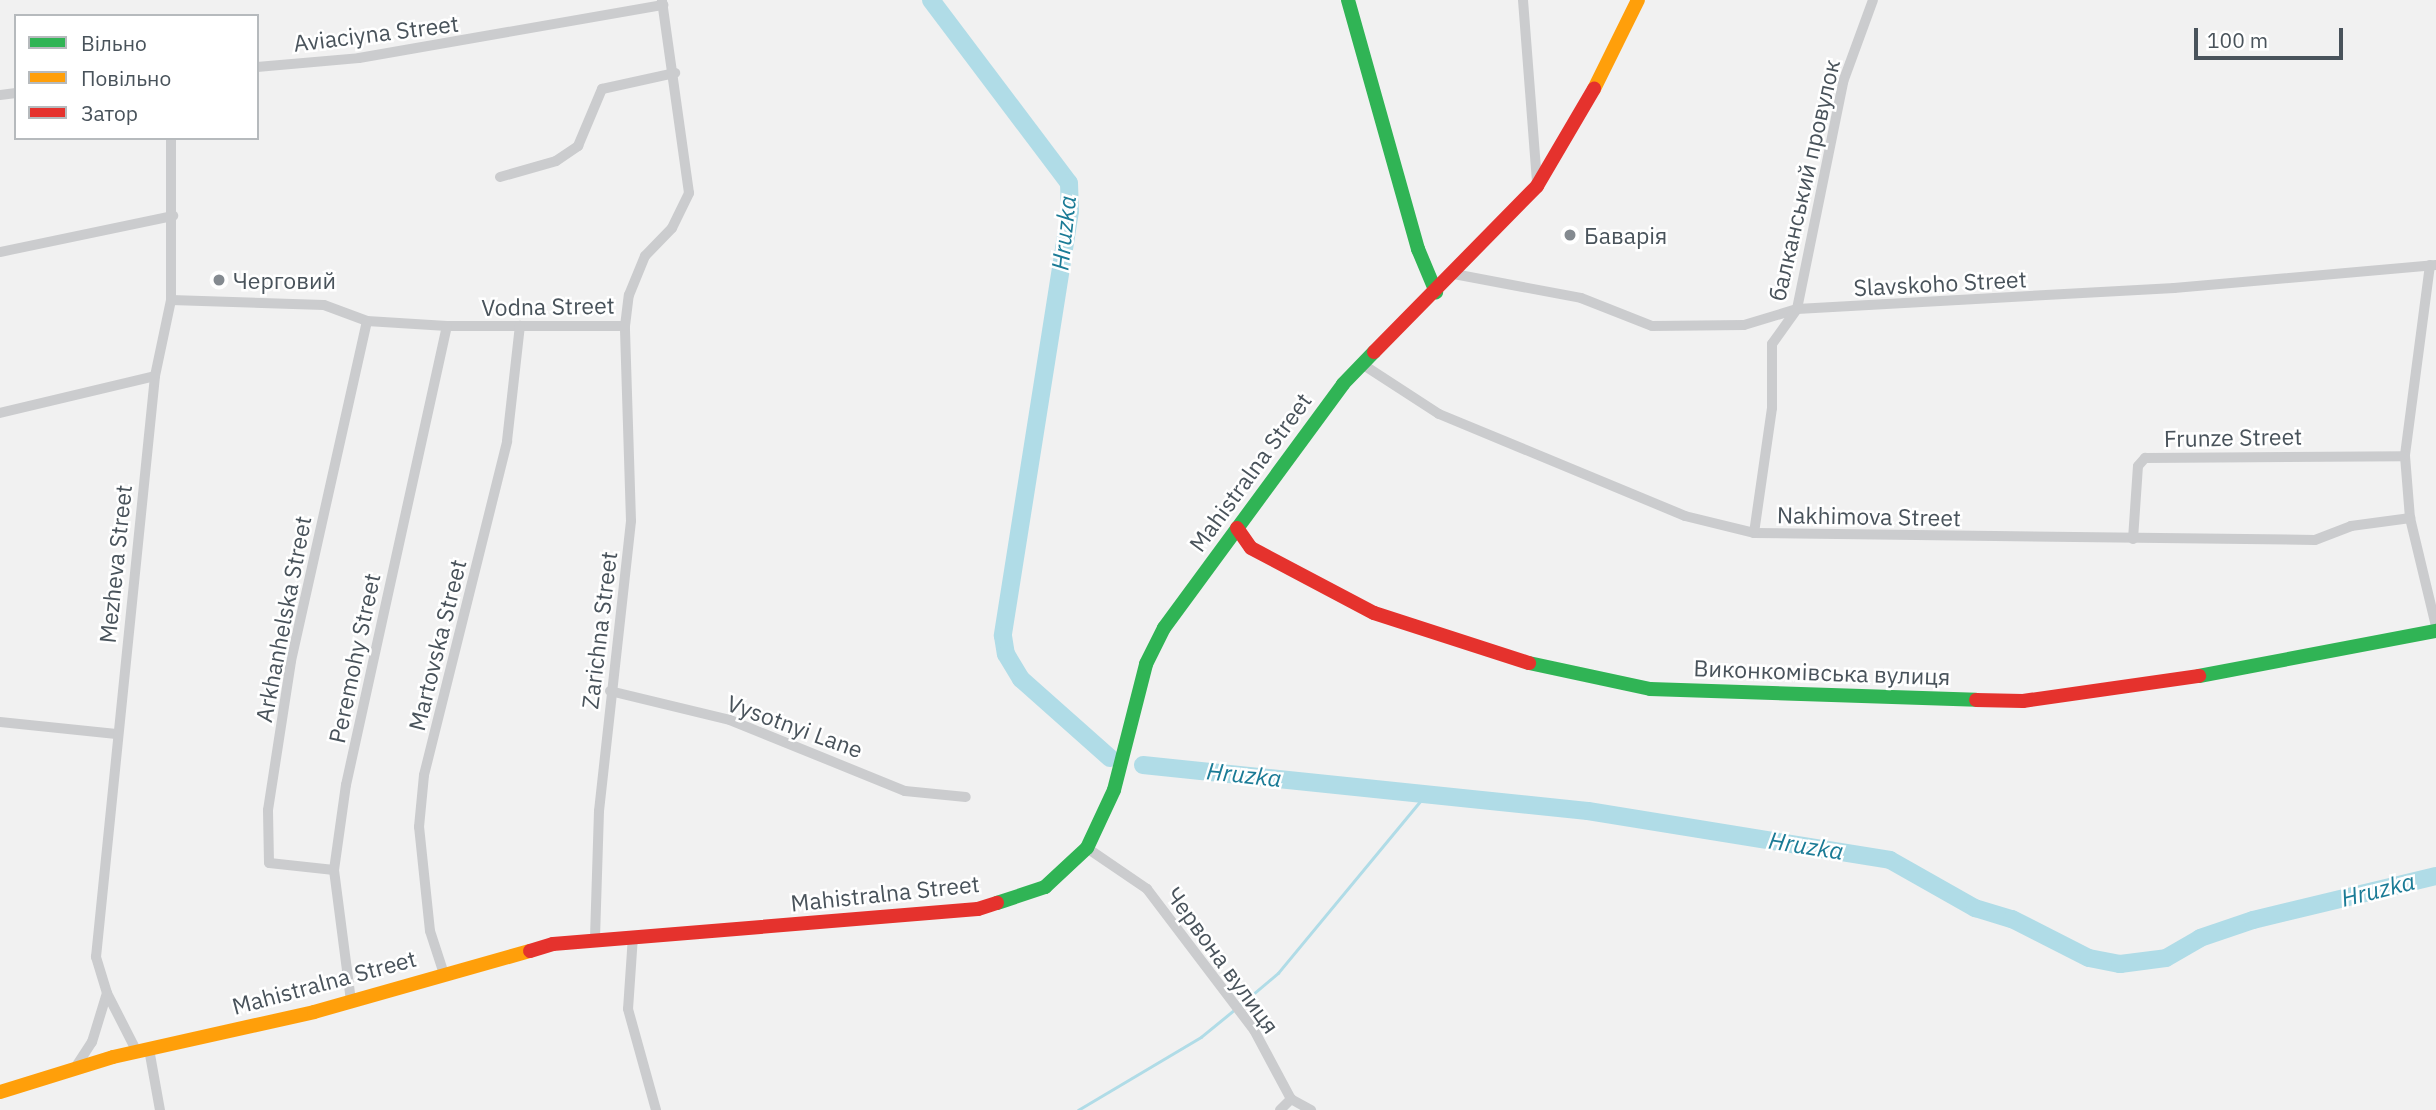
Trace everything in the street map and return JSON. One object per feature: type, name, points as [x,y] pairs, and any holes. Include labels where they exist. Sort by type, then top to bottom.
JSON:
[{"type":"main road","points":[[1348,0],[1418,249],[1426,262],[1436,292]]},
{"type":"main road","name":"Mahistralna Street","points":[[0,1091],[143,1050],[351,1001],[553,944],[595,938],[978,909],[1045,887],[1087,848],[1114,790],[1146,664],[1164,628],[1328,403],[1362,364],[1454,274],[1537,186],[1589,100],[1638,0]]},
{"type":"main road","points":[[1426,262],[1454,274]]},
{"type":"main road","name":"Виконкомівська вулиця","points":[[1237,528],[1251,548],[1374,613],[1505,658],[1650,689],[2023,701],[2129,689],[2436,628]]},
{"type":"street","points":[[1523,0],[1537,186]]},
{"type":"street","name":"балканський провулок","points":[[1754,533],[1772,408],[1772,344],[1797,309],[1843,82],[1873,0]]},
{"type":"street","name":"Aviaciyna Street","points":[[259,66],[359,58],[663,3]]},
{"type":"street","name":"Vodna Street","points":[[171,300],[324,305],[367,321],[447,326],[625,326],[629,295],[645,256],[671,228],[689,193],[675,72],[663,3]]},
{"type":"street","points":[[500,177],[556,161],[578,146],[602,89],[675,72]]},
{"type":"street","name":"Mezheva Street","points":[[160,1110],[143,1050],[107,993],[96,957],[155,376],[171,300],[171,140]]},
{"type":"street","points":[[0,252],[173,216]]},
{"type":"street","points":[[2433,265],[2405,456],[2410,518],[2436,628]]},
{"type":"street","name":"Slavskoho Street","points":[[1454,274],[1581,298],[1652,326],[1744,325],[1797,309],[2174,288],[2433,265]]},
{"type":"street","name":"Arkhanhelska Street","points":[[334,870],[269,863],[268,810],[291,661],[367,321]]},
{"type":"street","name":"Peremohy Street","points":[[351,1001],[334,870],[346,785],[447,326]]},
{"type":"street","name":"Martovska Street","points":[[444,974],[430,930],[419,827],[424,775],[507,441],[520,326]]},
{"type":"street","name":"Zarichna Street","points":[[595,938],[610,691],[631,521],[625,326]]},
{"type":"street","name":"Nakhimova Street","points":[[1362,364],[1438,414],[1685,516],[1754,533],[2315,540],[2351,526],[2410,518]]},
{"type":"street","points":[[0,413],[155,376]]},
{"type":"street","name":"Frunze Street","points":[[2133,539],[2138,466],[2145,458],[2405,456]]},
{"type":"street","name":"Vysotnyi Lane","points":[[610,691],[730,720],[905,791],[966,797]]},
{"type":"street","points":[[0,722],[117,734]]},
{"type":"street","name":"Червона вулиця","points":[[1087,848],[1147,889],[1254,1030],[1291,1099]]},
{"type":"street","points":[[633,936],[628,1009],[656,1110]]},
{"type":"street","points":[[75,1068],[92,1042],[107,993]]},
{"type":"street","points":[[1280,1110],[1291,1099],[1311,1110]]},
{"type":"waterway","name":"Hruzka","points":[[931,0],[1069,183],[1070,211],[1003,636],[1006,654],[1021,679],[1110,758]]},
{"type":"waterway","name":"Hruzka","points":[[1143,765],[1588,811],[1890,860],[1975,908],[2012,919],[2089,958],[2120,964],[2166,958],[2200,938],[2253,920],[2436,876]]},
{"type":"waterway","points":[[1239,1006],[1278,973],[1427,793]]},
{"type":"waterway","points":[[1078,1110],[1201,1037],[1234,1010]]},
{"type":"traffic: fast","points":[[1348,0],[1418,249],[1436,292]]},
{"type":"traffic: fast","points":[[997,903],[1045,887],[1087,848],[1114,790],[1146,664],[1164,628],[1343,384],[1374,352]]},
{"type":"traffic: fast","points":[[2199,676],[2436,631]]},
{"type":"traffic: fast","points":[[1529,663],[1650,689],[1976,700]]},
{"type":"traffic: slow","points":[[1594,89],[1638,0]]},
{"type":"traffic: slow","points":[[0,1092],[113,1057],[314,1012],[530,951]]},
{"type":"traffic: jam","points":[[1374,352],[1537,186],[1594,89]]},
{"type":"traffic: jam","points":[[1237,528],[1251,548],[1374,613],[1529,663]]},
{"type":"traffic: jam","points":[[1976,700],[2023,701],[2199,676]]},
{"type":"traffic: jam","points":[[530,951],[553,944],[978,909],[997,903]]},
{"type":"place","name":"Баварія","points":[[1570,235]]},
{"type":"place","name":"Черговий","points":[[219,280]]}]
